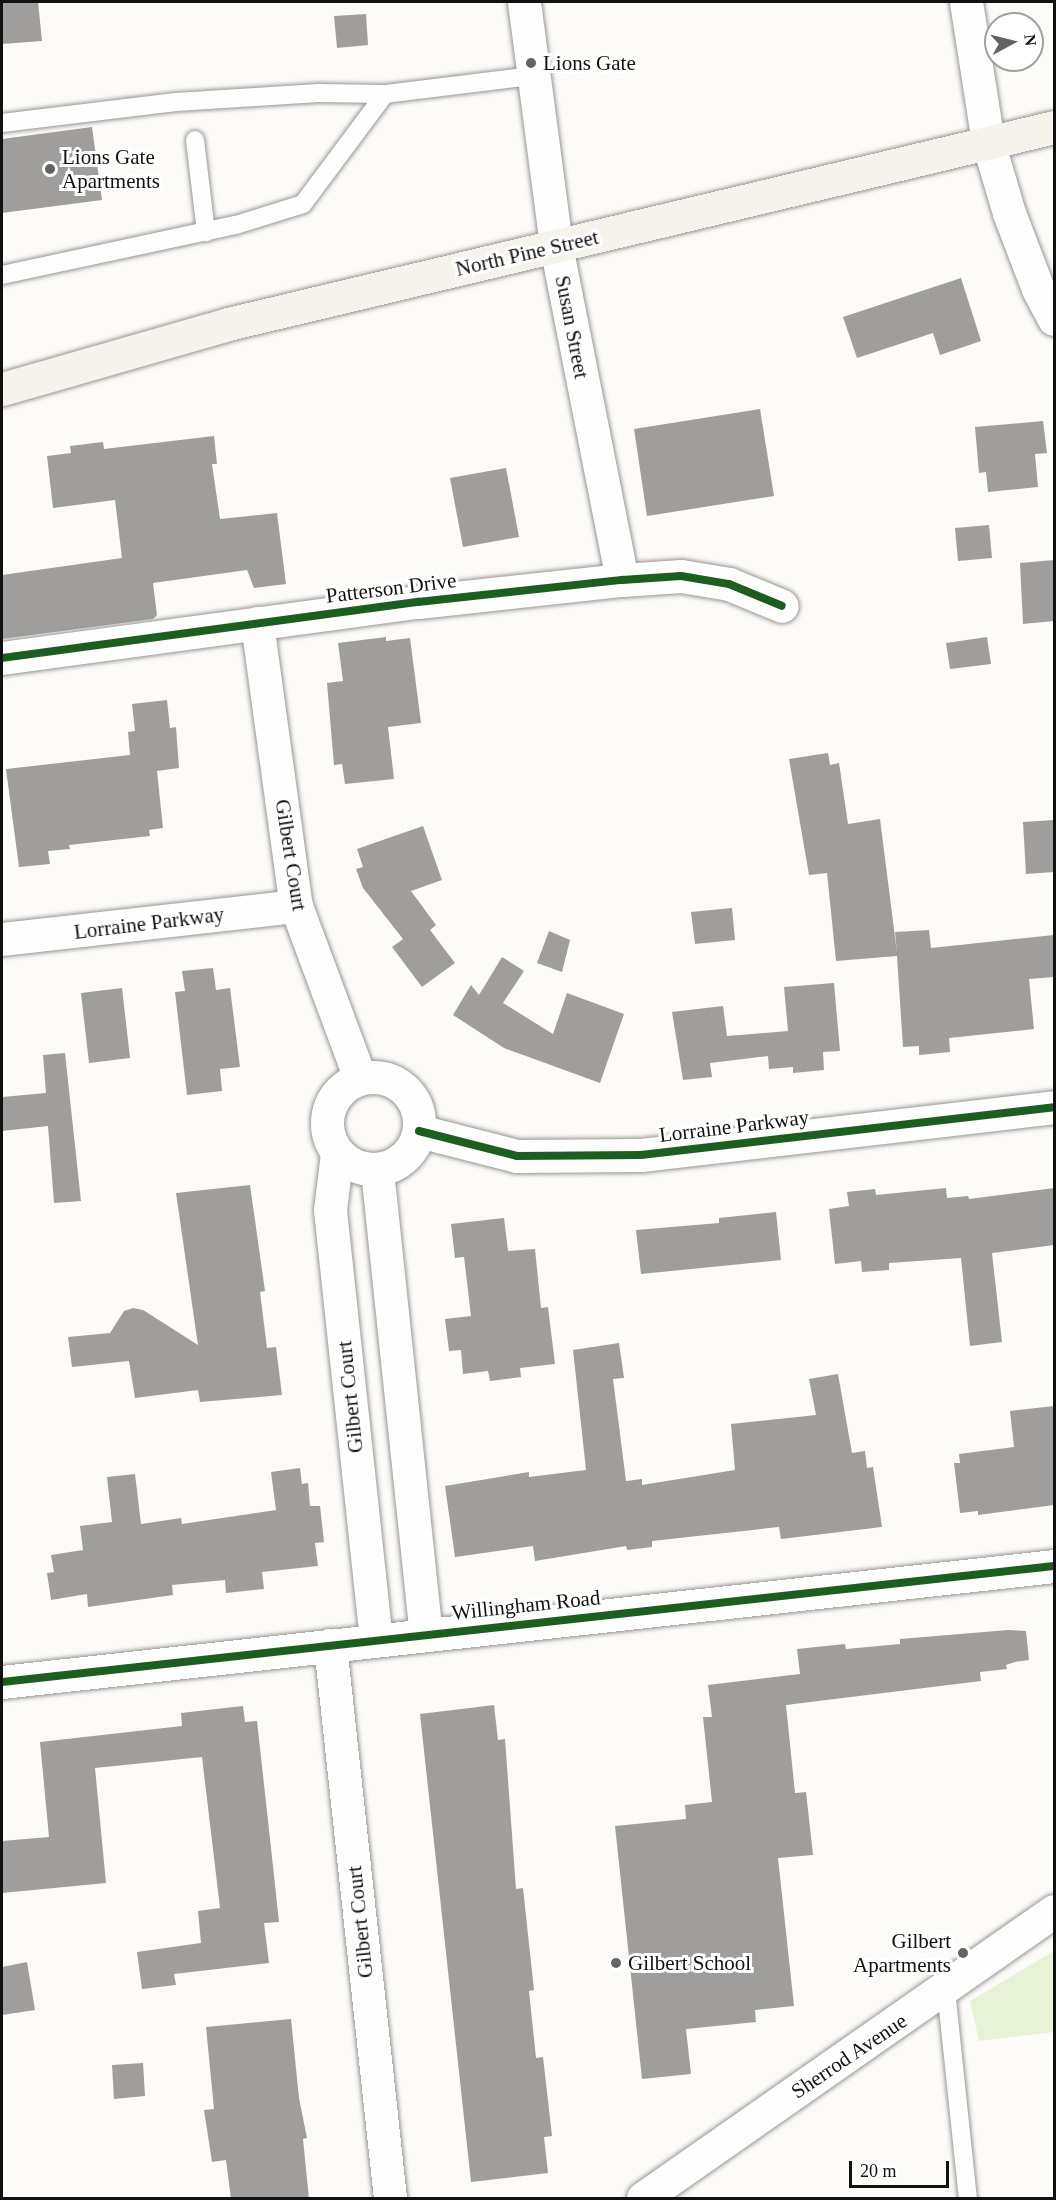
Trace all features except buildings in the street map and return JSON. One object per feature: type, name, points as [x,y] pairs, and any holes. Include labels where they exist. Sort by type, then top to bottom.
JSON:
[{"type":"main road","name":"North Pine Street","points":[[2,389],[228,324],[1054,127]]},
{"type":"street","name":"Susan Street","points":[[524,2],[556,246],[622,580]]},
{"type":"street","points":[[966,2],[988,142],[1009,213],[1038,289],[1054,319]]},
{"type":"street","name":"Patterson Drive","points":[[2,658],[257,623],[622,580],[681,576],[729,584],[782,606]]},
{"type":"street","name":"Gilbert Court","points":[[257,623],[296,906],[360,1078]]},
{"type":"street","name":"Lorraine Parkway","points":[[2,939],[296,906]]},
{"type":"street","points":[[360,1078],[391,1080],[404,1089],[414,1101],[419,1131],[405,1158],[377,1170],[362,1169],[337,1153],[327,1132],[328,1110],[335,1096],[360,1078]]},
{"type":"street","name":"Lorraine Parkway","points":[[419,1131],[517,1156],[641,1155],[1054,1107]]},
{"type":"street","name":"Gilbert Court","points":[[337,1153],[330,1210],[376,1640]]},
{"type":"street","points":[[377,1170],[426,1634]]},
{"type":"street","points":[[352,1413],[402,1406]]},
{"type":"street","name":"Willingham Road","points":[[2,1682],[1054,1566]]},
{"type":"street","name":"Gilbert Court","points":[[330,1645],[390,2199]]},
{"type":"street","name":"Sherrod Avenue","points":[[643,2199],[946,1990],[1054,1911]]},
{"type":"lane","points":[[2,123],[176,102],[319,93],[385,94],[532,75]]},
{"type":"lane","points":[[2,275],[206,232],[303,204],[385,94]]},
{"type":"lane","points":[[195,140],[206,232]]},
{"type":"lane","points":[[946,1990],[968,2199]]},
{"type":"green space","points":[[1054,1951],[1054,2032],[979,2041],[970,2001]]},
{"type":"cycle path","points":[[2,658],[418,602],[622,580],[681,576],[729,584],[782,606]]},
{"type":"cycle path","points":[[419,1131],[517,1156],[641,1155],[1054,1107]]},
{"type":"cycle path","points":[[2,1682],[1054,1566]]},
{"type":"place","name":"Lions Gate","points":[[531,63]]},
{"type":"place","name":"Lions Gate Apartments","points":[[50,169]]},
{"type":"place","name":"Gilbert Apartments","points":[[963,1953]]},
{"type":"place","name":"Gilbert School","points":[[616,1963]]}]
